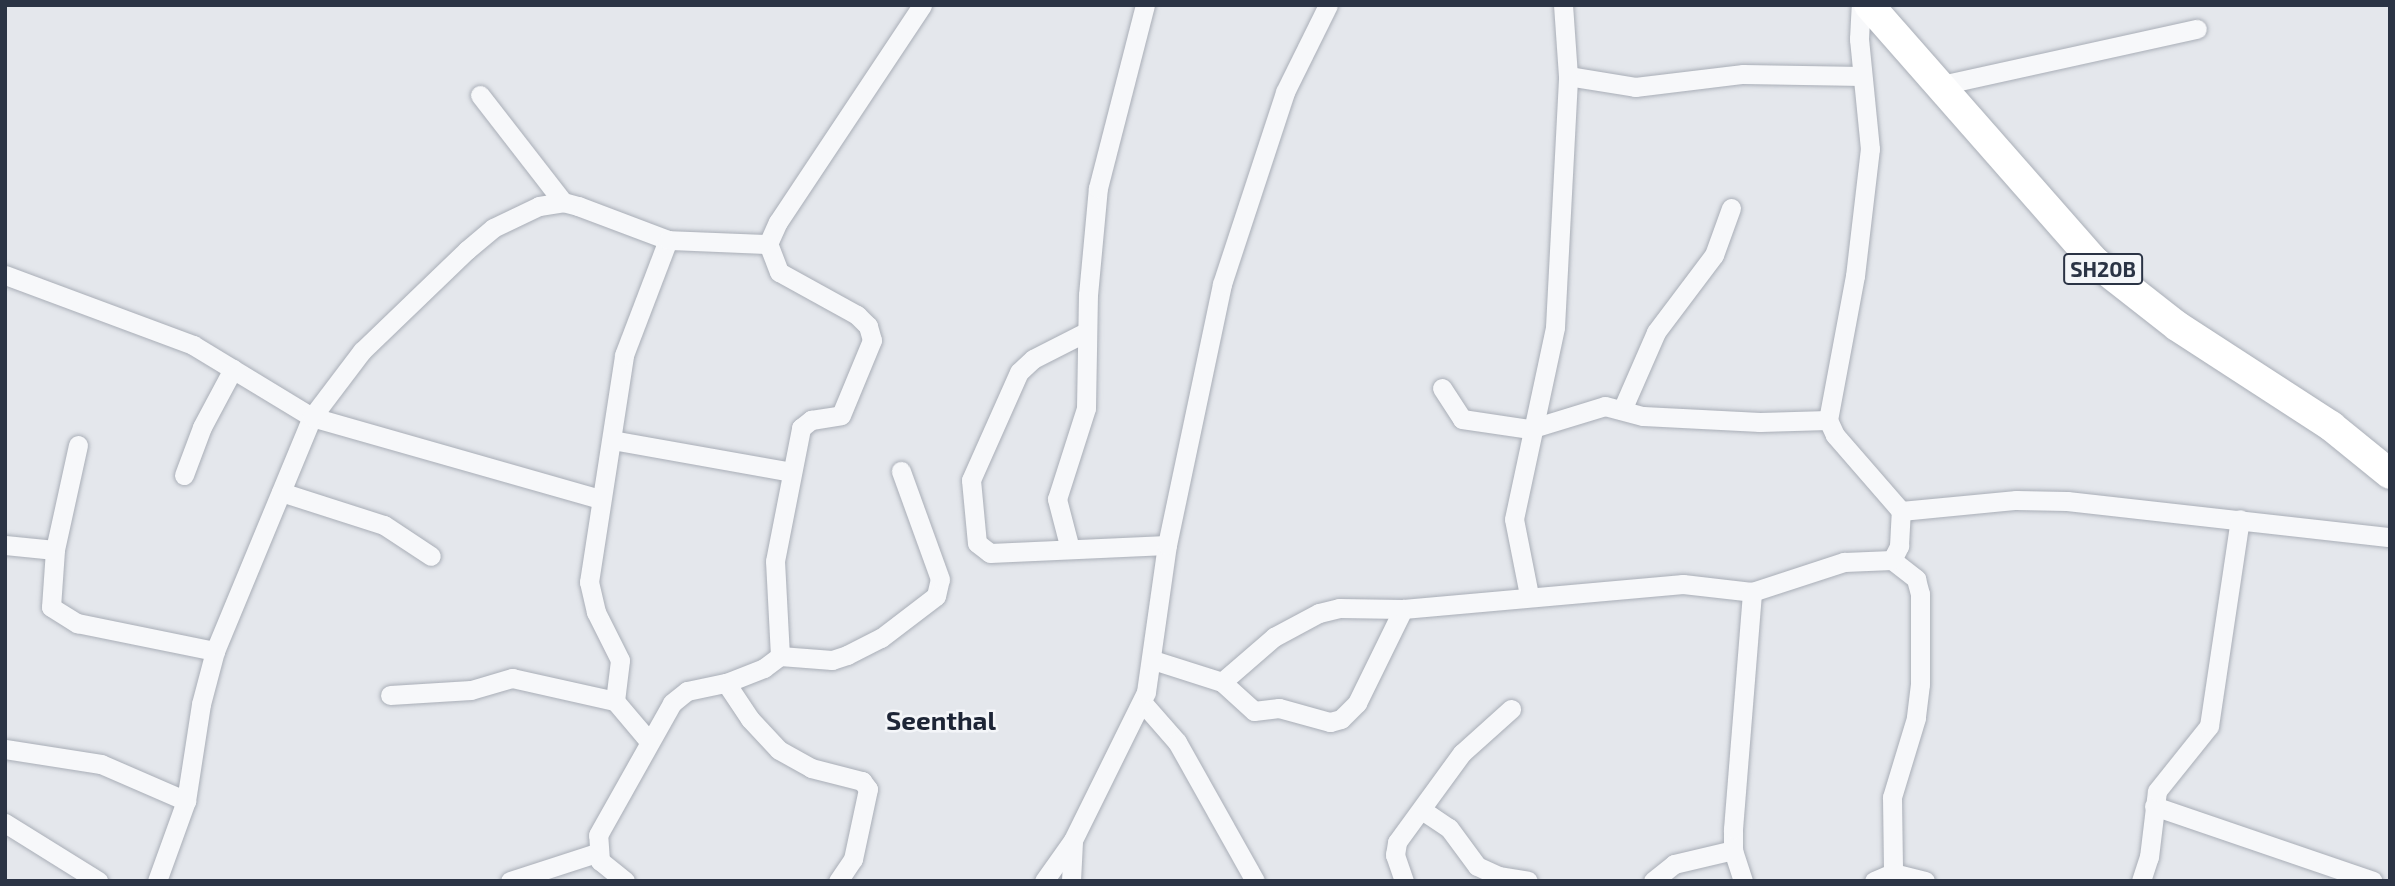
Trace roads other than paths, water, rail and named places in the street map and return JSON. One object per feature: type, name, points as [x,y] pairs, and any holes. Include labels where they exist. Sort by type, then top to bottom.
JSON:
[{"type":"main road","name":"SH20B","points":[[1869,5],[2056,223],[2118,282],[2331,426],[2390,474]]},
{"type":"street","points":[[780,656],[775,561],[801,428],[811,420],[841,415],[872,340],[869,326],[857,315],[779,272],[768,244],[778,222],[922,5]]},
{"type":"street","points":[[1070,549],[1057,499],[1086,408],[1086,332],[1098,188],[1145,5]]},
{"type":"street","points":[[1044,881],[1073,840],[1142,702],[1153,660],[1167,545],[1222,284],[1284,92],[1328,5]]},
{"type":"street","points":[[1530,595],[1513,530],[1530,429],[1555,327],[1568,76],[1563,5]]},
{"type":"street","points":[[1861,5],[1862,76],[1870,149],[1855,276],[1828,420],[1835,435],[1901,511],[1899,546],[1892,560]]},
{"type":"street","points":[[1937,86],[2197,29]]},
{"type":"street","points":[[1568,76],[1635,87],[1743,74],[1862,76]]},
{"type":"street","points":[[480,95],[563,202],[668,240],[768,244]]},
{"type":"street","points":[[157,881],[186,801],[201,704],[215,651],[312,417],[362,351],[447,266],[519,213],[563,202]]},
{"type":"street","points":[[1622,410],[1656,332],[1714,255],[1731,208]]},
{"type":"street","points":[[615,701],[620,660],[596,612],[589,582],[600,499],[627,345],[668,240]]},
{"type":"street","points":[[5,275],[137,321],[233,369],[312,417],[600,499]]},
{"type":"street","points":[[1086,332],[1033,359],[1019,372],[974,469],[970,492],[974,534],[982,550],[1167,545]]},
{"type":"street","points":[[184,475],[202,427],[233,369]]},
{"type":"street","points":[[1442,388],[1462,419],[1530,429],[1597,407],[1643,416],[1760,422],[1828,420]]},
{"type":"street","points":[[612,440],[791,472]]},
{"type":"street","points":[[78,446],[55,550],[48,596],[51,607],[60,616],[215,651]]},
{"type":"street","points":[[596,853],[598,835],[648,740],[679,696],[726,683],[764,668],[780,656],[832,660],[847,655],[881,638],[936,596],[940,579],[901,471]]},
{"type":"street","points":[[281,492],[384,526],[431,556]]},
{"type":"street","points":[[1901,511],[2016,499],[2067,500],[2390,537]]},
{"type":"street","points":[[2141,881],[2149,856],[2154,806],[2161,783],[2209,726],[2240,519]]},
{"type":"street","points":[[5,545],[55,550]]},
{"type":"street","points":[[1222,682],[1274,637],[1318,613],[1362,606],[1402,609],[1530,595],[1683,584],[1752,592],[1844,562],[1892,560],[1916,579],[1920,594],[1920,684],[1916,718],[1892,797],[1893,873]]},
{"type":"street","points":[[1743,881],[1733,850],[1752,592]]},
{"type":"street","points":[[1153,660],[1222,682],[1254,711],[1279,708],[1330,722],[1341,719],[1357,703],[1402,609]]},
{"type":"street","points":[[390,695],[471,690],[512,678],[615,701],[648,740]]},
{"type":"street","points":[[726,683],[750,719],[779,750],[818,770],[862,781],[868,789],[853,859],[838,881]]},
{"type":"street","points":[[1142,702],[1177,742],[1255,881]]},
{"type":"street","points":[[1404,881],[1395,848],[1462,753],[1511,709]]},
{"type":"street","points":[[5,749],[101,764],[186,801]]},
{"type":"street","points":[[2154,806],[2373,881]]},
{"type":"street","points":[[1422,810],[1449,828],[1477,866],[1497,876],[1528,881]]},
{"type":"street","points":[[5,823],[98,881]]},
{"type":"street","points":[[1071,881],[1073,840]]},
{"type":"street","points":[[1653,881],[1674,864],[1733,850]]},
{"type":"street","points":[[510,881],[596,853]]},
{"type":"street","points":[[596,853],[625,881]]},
{"type":"street","points":[[1874,881],[1893,873],[1925,881]]},
{"type":"district","name":"Seenthal","points":[[941,720]]}]
